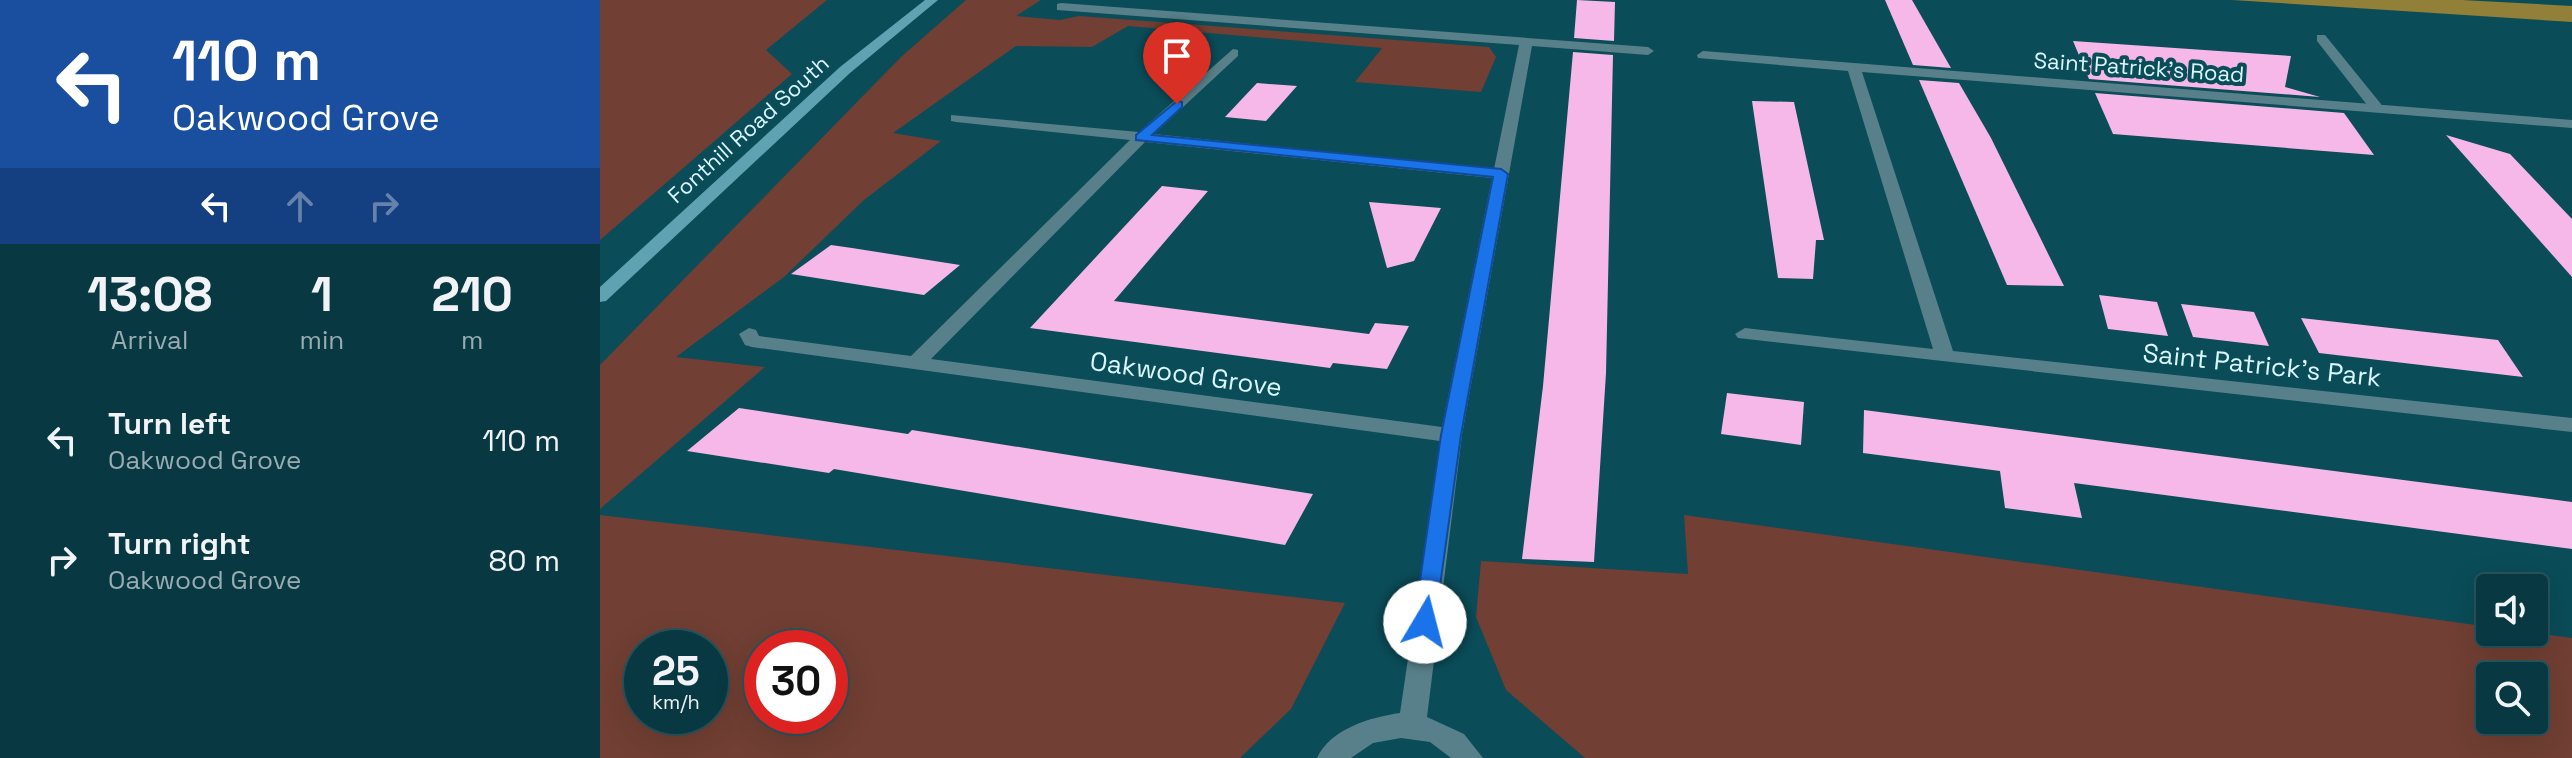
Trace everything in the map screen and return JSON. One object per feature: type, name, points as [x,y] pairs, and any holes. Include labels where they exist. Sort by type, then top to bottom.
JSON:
[{"type":"main road","name":"Fonthill Road South","points":[[600,297],[845,70],[932,0]]},
{"type":"street","points":[[1061,7],[1648,51]]},
{"type":"street","points":[[2321,38],[2376,107]]},
{"type":"street","points":[[1412,724],[1451,435],[1526,43]]},
{"type":"street","points":[[914,364],[1141,138],[1233,53]]},
{"type":"street","name":"Saint Patrick's Road","points":[[1703,55],[2566,123]]},
{"type":"street","points":[[1854,67],[1932,321],[1946,357]]},
{"type":"street","points":[[956,118],[1501,174]]},
{"type":"street","points":[[2566,123],[2572,133]]},
{"type":"street","name":"Oakwood Grove","points":[[749,334],[752,341],[1451,435]]},
{"type":"street","name":"Saint Patrick's Park","points":[[1745,334],[2572,425]]},
{"type":"street","points":[[1331,758],[1363,733],[1387,725],[1412,724],[1454,740],[1469,758]]},
{"type":"shaded area","points":[[600,0],[827,0],[766,50],[792,74],[600,240]]},
{"type":"shaded area","points":[[966,0],[1041,0],[1016,16],[1060,20],[1079,16],[1489,47],[1496,57],[1481,92],[1355,82],[1382,48],[1128,26],[1092,47],[1016,46],[893,133],[941,141],[864,200],[784,277],[676,357],[765,367],[600,509],[600,365],[901,57]]},
{"type":"shaded area","points":[[2232,0],[2462,0],[2572,6],[2572,22]]},
{"type":"shaded area","points":[[600,515],[1345,603],[1291,709],[1240,758],[600,758]]},
{"type":"shaded area","points":[[1684,515],[2476,625],[2476,646],[2548,646],[2548,635],[2572,638],[2572,758],[1585,758],[1506,690],[1476,617],[1481,561],[1688,574]]},
{"type":"building","points":[[1577,0],[1615,2],[1614,41],[1574,38]]},
{"type":"building","points":[[1885,0],[1912,0],[1951,68],[1913,65]]},
{"type":"building","points":[[2073,41],[2291,56],[2285,87],[2320,97],[2089,79]]},
{"type":"building","points":[[1573,52],[1613,55],[1606,373],[1594,562],[1522,559],[1543,386]]},
{"type":"building","points":[[1919,80],[1959,83],[1991,138],[2064,286],[2007,285]]},
{"type":"building","points":[[1257,83],[1297,86],[1266,121],[1225,117]]},
{"type":"building","points":[[2095,93],[2344,113],[2374,155],[2113,134]]},
{"type":"building","points":[[1752,101],[1794,102],[1824,240],[1816,240],[1813,279],[1778,278]]},
{"type":"building","points":[[2446,135],[2510,154],[2572,219],[2572,277]]},
{"type":"building","points":[[1162,186],[1208,191],[1114,301],[1369,334],[1375,323],[1409,326],[1387,369],[1333,363],[1330,368],[1030,328]]},
{"type":"building","points":[[1369,202],[1441,208],[1414,261],[1387,268]]},
{"type":"building","points":[[831,245],[960,265],[924,295],[791,274]]},
{"type":"building","points":[[2099,295],[2157,302],[2168,336],[2108,329]]},
{"type":"building","points":[[2181,304],[2254,312],[2269,346],[2193,337]]},
{"type":"building","points":[[2301,318],[2498,340],[2523,377],[2319,353]]},
{"type":"building","points":[[1727,393],[1804,402],[1801,445],[1721,434]]},
{"type":"building","points":[[739,408],[908,434],[912,430],[1313,494],[1285,545],[834,469],[829,473],[687,451]]},
{"type":"building","points":[[1864,410],[2572,502],[2572,549],[2074,483],[2082,518],[2005,508],[2000,471],[1863,453]]},
{"type":"route","points":[[1177,104],[1141,138],[1501,174],[1451,435],[1425,622]]}]
